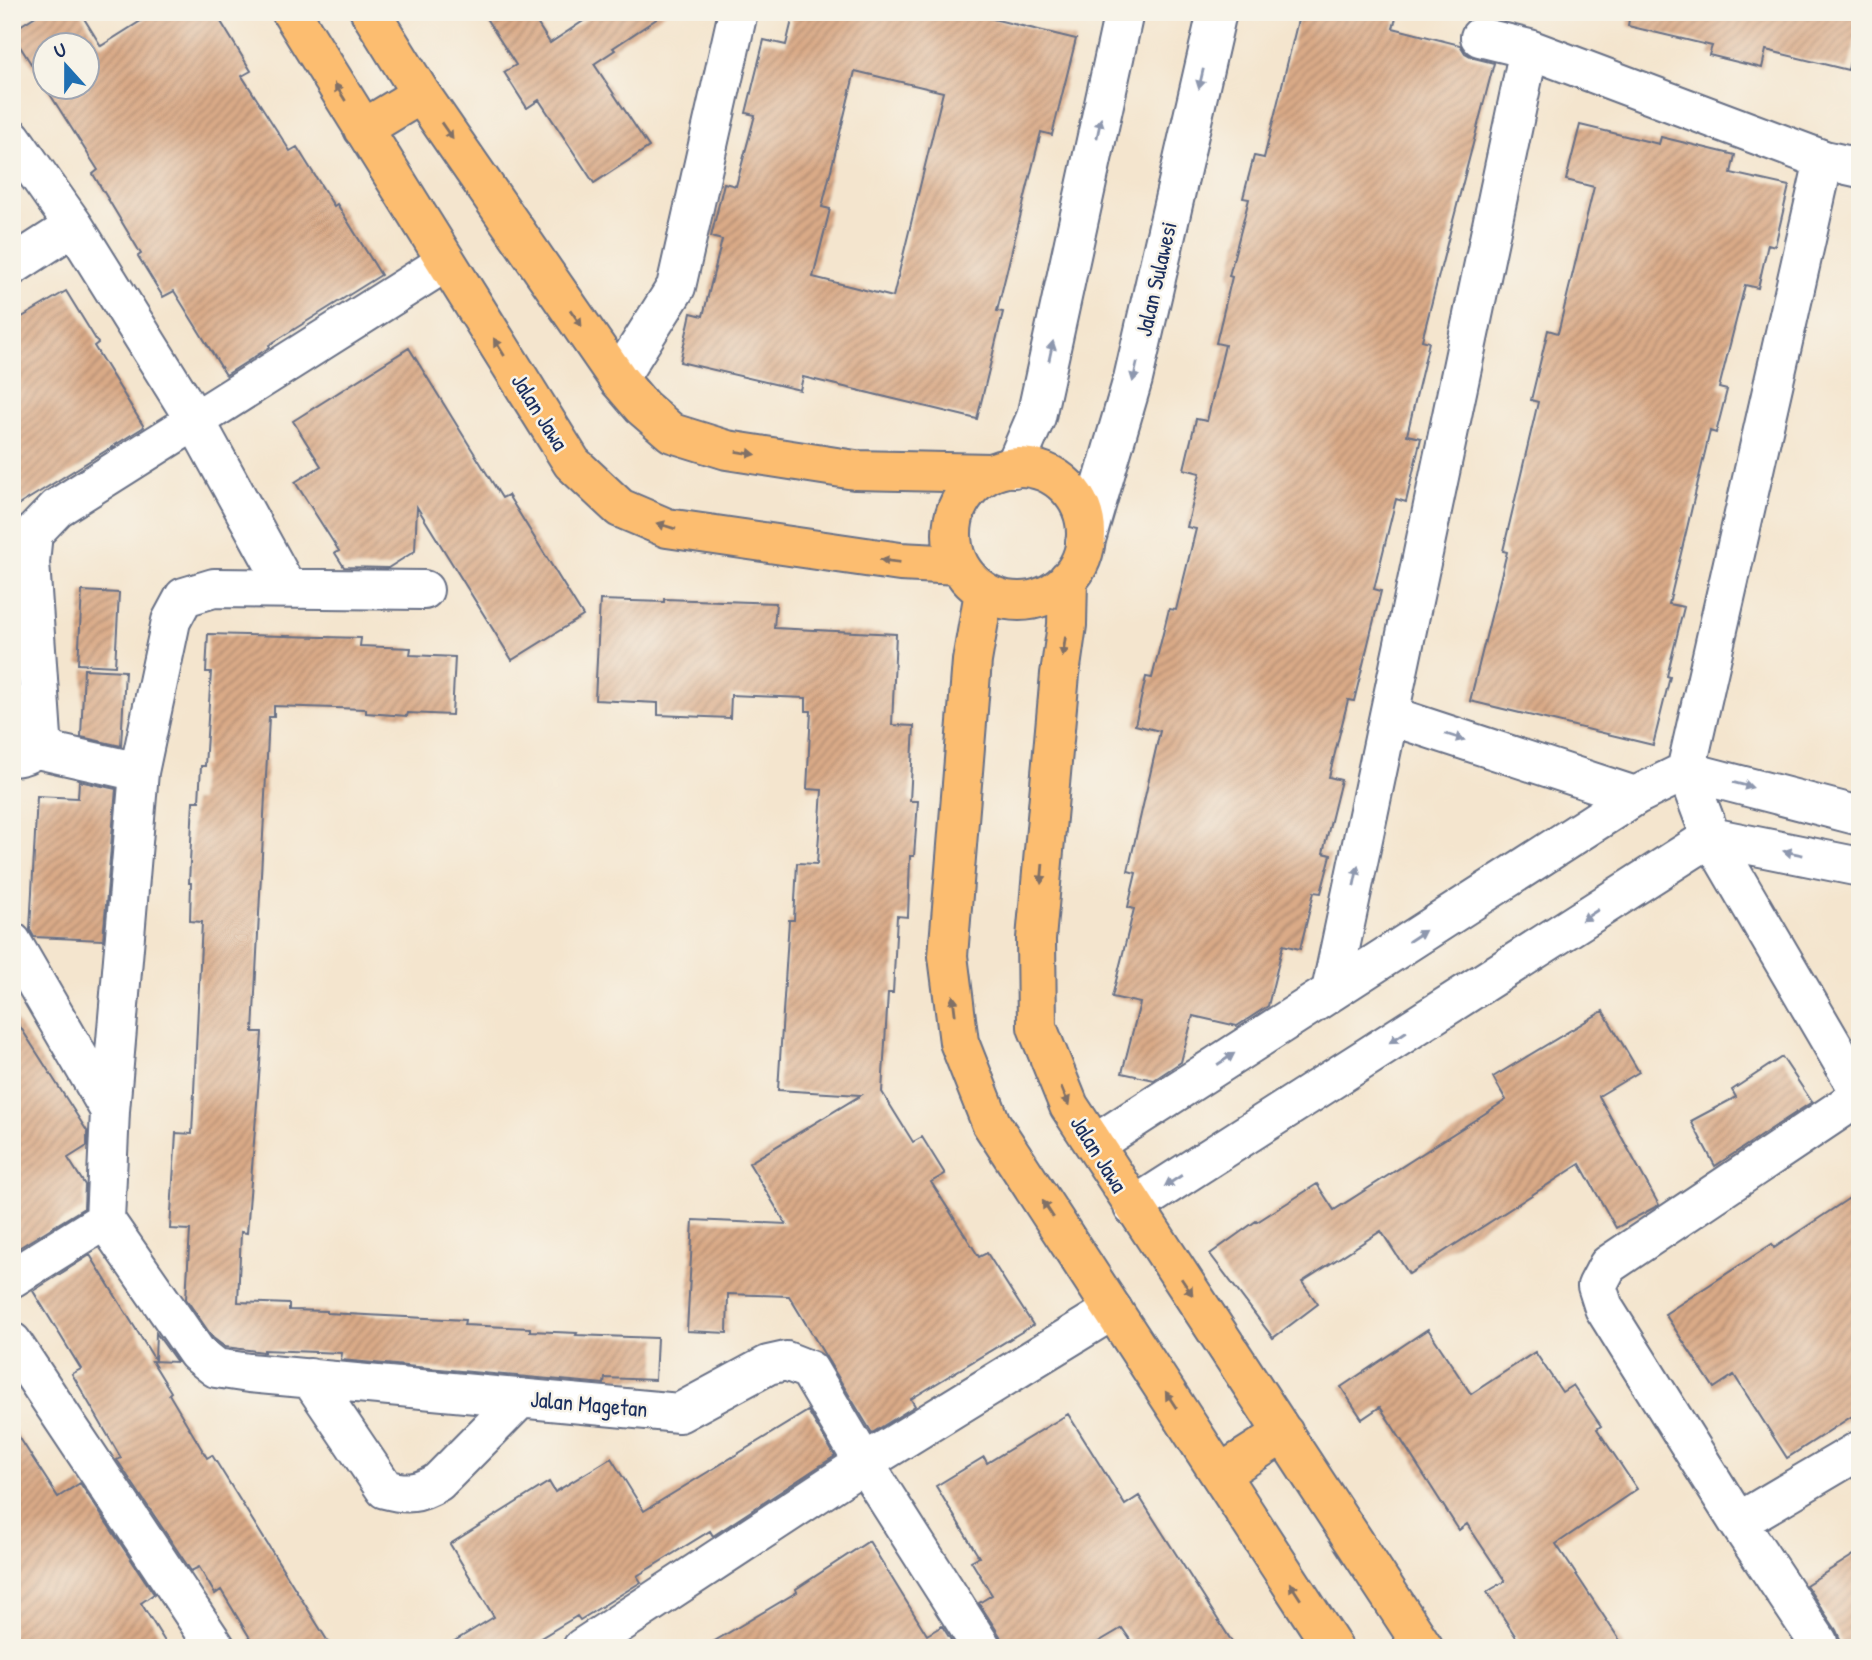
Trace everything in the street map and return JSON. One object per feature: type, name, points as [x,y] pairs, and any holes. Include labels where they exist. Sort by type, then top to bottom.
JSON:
[{"type":"main road","name":"Jalan Jawa","points":[[291,12],[572,463],[620,508],[667,528],[900,562],[971,579]]},
{"type":"main road","points":[[369,12],[421,94],[618,379],[642,407],[672,433],[727,450],[855,470],[1033,469],[1052,476],[1068,489],[1079,505],[1085,524],[1083,556],[1068,579],[1043,597],[1013,601],[971,579]]},
{"type":"main road","points":[[363,129],[421,94]]},
{"type":"main road","points":[[1003,471],[973,485],[960,502],[952,523],[952,544],[971,579],[972,661],[948,956],[959,1042],[991,1123],[1333,1648]]},
{"type":"main road","name":"Jalan Jawa","points":[[1068,579],[1067,625],[1060,674],[1037,939],[1037,1027],[1069,1106],[1424,1648]]},
{"type":"main road","points":[[1220,1474],[1284,1433]]},
{"type":"street","points":[[618,379],[676,288],[738,12]]},
{"type":"street","points":[[1003,471],[1036,417],[1124,12]]},
{"type":"street","name":"Jalan Sulawesi","points":[[1085,543],[1133,379],[1217,12]]},
{"type":"street","points":[[1479,37],[1529,49],[1842,164],[1686,771],[1711,837],[1860,1094],[1608,1265],[1597,1286],[1604,1308],[1738,1522],[1818,1642]]},
{"type":"street","points":[[1331,990],[1391,716],[1529,49]]},
{"type":"street","points":[[12,138],[74,226],[196,422],[287,588]]},
{"type":"street","points":[[12,266],[74,226]]},
{"type":"street","points":[[24,753],[42,737],[30,562],[33,533],[57,509],[446,262]]},
{"type":"street","points":[[12,1278],[105,1220],[110,1111],[139,772],[171,621],[184,597],[214,588],[424,590]]},
{"type":"street","points":[[1391,716],[1635,796]]},
{"type":"street","points":[[24,753],[139,772]]},
{"type":"street","points":[[1095,1144],[1635,796],[1686,771],[1860,816]]},
{"type":"street","points":[[1133,1207],[1711,837],[1860,867]]},
{"type":"street","points":[[12,942],[110,1111]]},
{"type":"street","name":"Jalan Magetan","points":[[105,1220],[197,1353],[216,1368],[679,1413],[768,1365],[786,1361],[809,1370],[864,1463],[982,1648]]},
{"type":"street","points":[[582,1648],[864,1463],[1113,1310]]},
{"type":"street","points":[[12,1342],[216,1648]]},
{"type":"street","points":[[310,1378],[385,1489],[406,1495],[423,1491],[438,1482],[522,1398]]},
{"type":"street","points":[[1738,1522],[1860,1450]]},
{"type":"building","points":[[42,12],[80,12],[92,32],[32,32],[32,65],[12,31]]},
{"type":"building","points":[[155,12],[215,12],[251,71],[242,76],[290,151],[297,147],[334,206],[337,204],[381,275],[226,375],[174,291],[163,297],[138,256],[141,254],[93,174],[98,170],[55,102],[102,102],[102,45]]},
{"type":"building","points":[[482,12],[530,12],[550,43],[597,12],[667,12],[594,64],[649,147],[594,183],[539,100],[527,108],[504,72],[516,65]]},
{"type":"building","points":[[794,12],[964,12],[1076,39],[1052,135],[1041,132],[997,311],[1003,312],[977,419],[803,377],[800,390],[680,362],[691,313],[703,316],[722,240],[711,237],[724,183],[736,186],[755,115],[746,113],[764,40],[786,45]],"holes":[[[855,71],[943,92],[893,297],[813,277],[830,209],[822,207]]]},
{"type":"building","points":[[1300,12],[1398,12],[1393,28],[1460,45],[1465,53],[1474,58],[1494,63],[1422,340],[1429,342],[1407,435],[1421,438],[1406,502],[1396,499],[1374,589],[1381,591],[1354,701],[1348,700],[1329,777],[1341,780],[1323,853],[1331,855],[1321,893],[1314,892],[1300,949],[1283,945],[1268,1006],[1237,1026],[1193,1016],[1181,1062],[1154,1080],[1122,1073],[1140,1003],[1112,997],[1134,909],[1128,907],[1136,873],[1128,871],[1160,731],[1135,725],[1146,677],[1152,678],[1169,609],[1176,610],[1196,529],[1187,527],[1200,473],[1184,469],[1196,419],[1207,421],[1225,345],[1216,343],[1232,277],[1229,276],[1249,199],[1243,198],[1254,156],[1264,158]]},
{"type":"building","points":[[1630,12],[1860,12],[1860,20],[1848,70],[1766,50],[1762,68],[1709,55],[1712,46],[1628,26]]},
{"type":"building","points":[[1580,125],[1659,144],[1661,137],[1735,155],[1731,173],[1789,186],[1775,246],[1768,244],[1758,288],[1745,285],[1719,388],[1727,390],[1716,433],[1710,431],[1669,604],[1684,607],[1653,745],[1470,701],[1507,552],[1503,551],[1538,402],[1531,400],[1548,330],[1558,333],[1594,187],[1566,180]]},
{"type":"building","points":[[66,291],[98,343],[94,346],[144,427],[12,509],[12,323]]},
{"type":"building","points":[[409,348],[502,498],[508,495],[583,616],[512,660],[417,507],[415,551],[388,568],[344,567],[335,553],[339,551],[295,482],[321,466],[293,421]]},
{"type":"building","points":[[82,591],[119,593],[115,666],[78,664]]},
{"type":"building","points":[[664,599],[776,603],[774,628],[896,634],[892,725],[914,726],[910,801],[918,801],[914,856],[910,856],[908,917],[897,916],[893,993],[888,993],[882,1092],[913,1142],[922,1137],[945,1174],[931,1182],[979,1257],[987,1253],[1033,1325],[911,1399],[915,1406],[872,1433],[789,1296],[728,1294],[727,1333],[687,1331],[693,1220],[786,1224],[749,1163],[861,1095],[778,1090],[789,920],[794,920],[797,863],[817,864],[822,790],[807,789],[811,711],[806,711],[806,698],[731,695],[730,718],[658,715],[658,703],[595,700],[600,600],[664,602]]},
{"type":"building","points":[[208,634],[361,638],[360,646],[411,648],[410,655],[455,657],[452,715],[408,713],[407,716],[366,713],[366,709],[274,706],[274,717],[269,717],[253,1032],[262,1032],[247,1233],[241,1232],[238,1302],[289,1304],[289,1310],[465,1320],[464,1325],[530,1328],[530,1331],[577,1333],[576,1335],[657,1338],[655,1380],[605,1378],[604,1384],[341,1360],[342,1353],[264,1352],[225,1347],[213,1338],[186,1299],[190,1230],[170,1229],[176,1133],[192,1134],[202,922],[190,921],[189,883],[193,801],[199,801],[201,766],[205,766],[211,672],[206,672]]},
{"type":"building","points":[[84,669],[125,671],[121,746],[81,737]]},
{"type":"building","points":[[79,781],[116,789],[103,940],[34,937],[30,930],[37,796],[78,798]]},
{"type":"building","points":[[1603,1011],[1639,1072],[1599,1096],[1659,1205],[1616,1228],[1580,1164],[1409,1274],[1381,1231],[1302,1282],[1318,1304],[1273,1338],[1210,1254],[1256,1221],[1317,1184],[1334,1210],[1506,1100],[1493,1077]]},
{"type":"building","points":[[12,1014],[87,1131],[87,1146],[68,1158],[85,1185],[84,1208],[12,1252]]},
{"type":"building","points":[[1782,1057],[1812,1102],[1715,1166],[1691,1121],[1736,1097],[1732,1090]]},
{"type":"building","points":[[1860,1191],[1860,1411],[1787,1458],[1734,1375],[1714,1388],[1665,1314],[1772,1244],[1774,1248]]},
{"type":"building","points":[[90,1255],[155,1360],[156,1333],[177,1362],[152,1361],[207,1458],[212,1455],[332,1648],[256,1648],[221,1590],[215,1594],[199,1567],[191,1571],[117,1460],[121,1458],[72,1374],[81,1369],[33,1291]]},
{"type":"building","points":[[1428,1329],[1471,1394],[1535,1352],[1562,1392],[1573,1385],[1601,1426],[1597,1429],[1637,1489],[1556,1544],[1625,1648],[1523,1648],[1487,1592],[1505,1581],[1467,1524],[1459,1530],[1380,1407],[1362,1419],[1341,1387]]},
{"type":"building","points":[[808,1411],[835,1456],[713,1536],[710,1531],[637,1576],[641,1582],[580,1620],[577,1616],[524,1648],[443,1648],[494,1617],[450,1544],[549,1482],[555,1492],[611,1458],[644,1511]]},
{"type":"building","points":[[1068,1414],[1125,1505],[1139,1496],[1236,1648],[1136,1648],[1122,1628],[1088,1648],[1004,1648],[1000,1636],[979,1603],[992,1595],[971,1561],[979,1557],[936,1486],[984,1457],[987,1463]]},
{"type":"building","points":[[12,1426],[58,1497],[80,1483],[154,1594],[141,1603],[169,1648],[12,1648]]},
{"type":"building","points":[[869,1541],[927,1635],[942,1626],[956,1648],[703,1648],[797,1592],[796,1589]]},
{"type":"building","points":[[1860,1551],[1860,1648],[1844,1648],[1836,1630],[1806,1585]]}]
